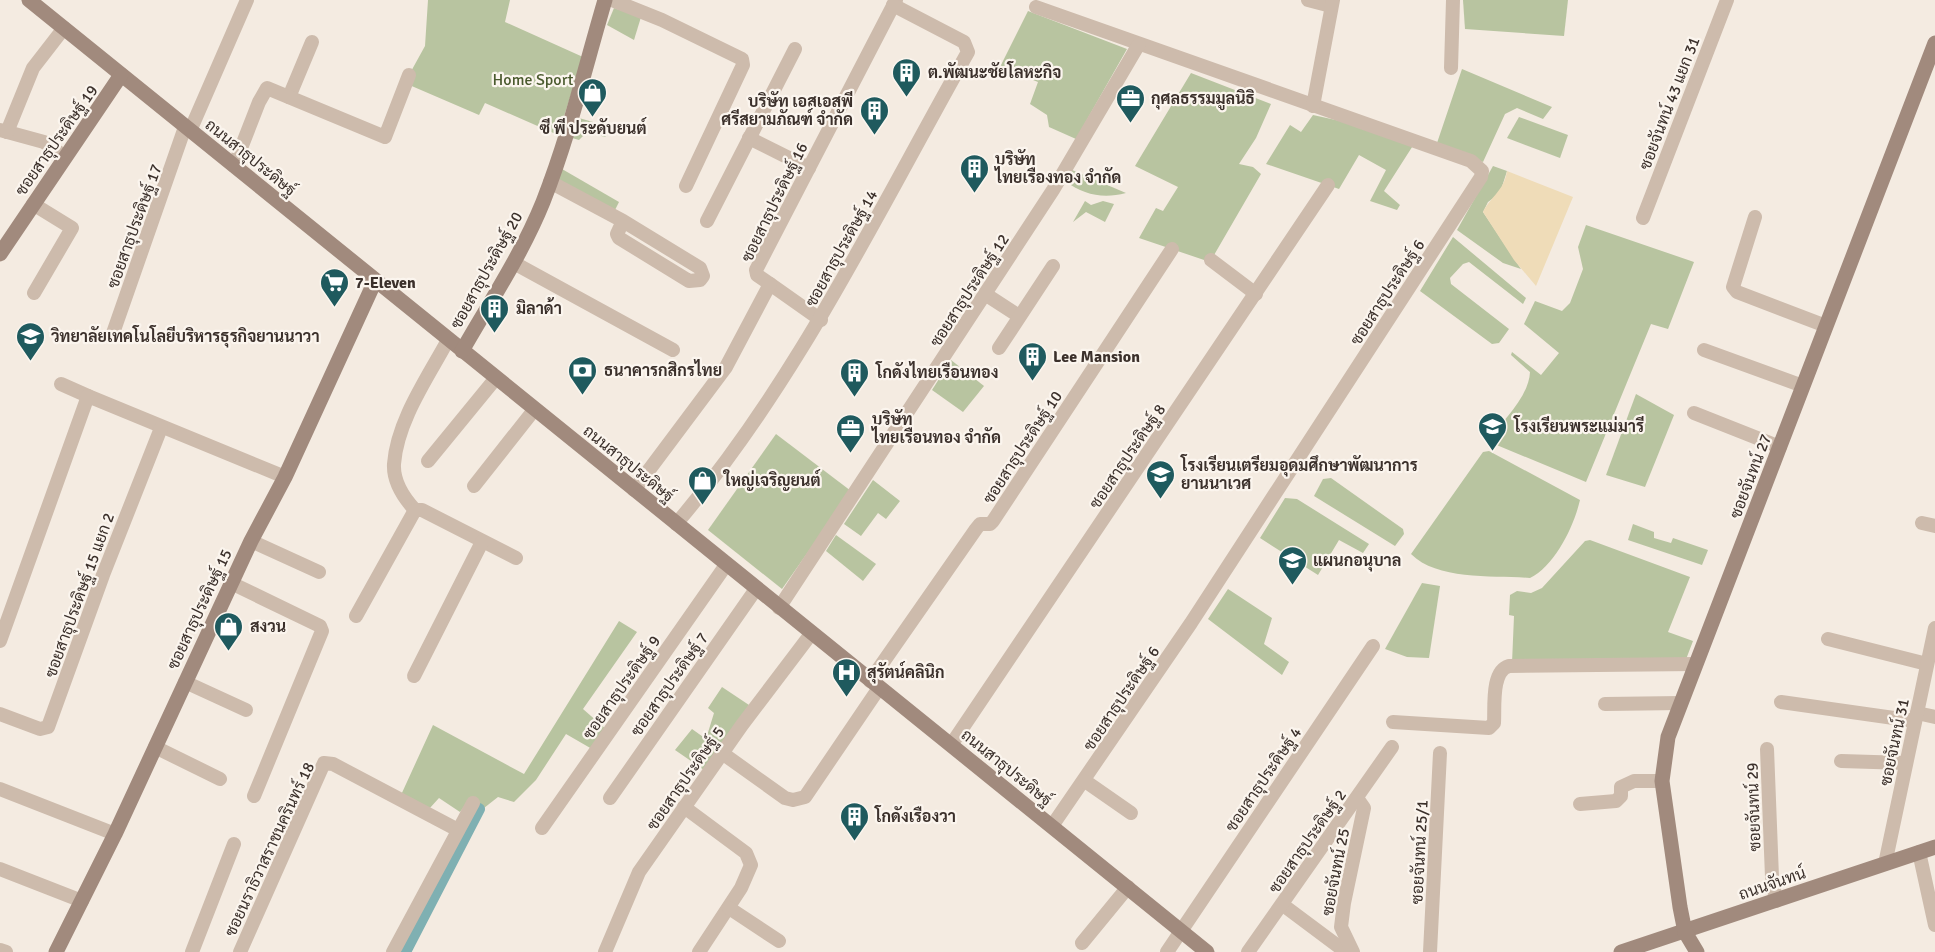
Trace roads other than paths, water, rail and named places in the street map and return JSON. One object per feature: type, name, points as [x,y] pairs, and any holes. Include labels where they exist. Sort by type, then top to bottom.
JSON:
[{"type":"street","name":"ถนนสาธุประดิษฐ์","points":[[29,0],[1207,952]]},
{"type":"street","name":"ซอยสาธุประดิษฐ์ 17","points":[[112,336],[188,129],[247,0]]},
{"type":"street","name":"ซอยสาธุประดิษฐ์ 20","points":[[462,351],[514,263],[550,182],[583,82],[604,0]]},
{"type":"street","points":[[612,0],[662,20],[742,59],[742,65],[686,186]]},
{"type":"street","points":[[1308,0],[1332,3],[1313,106]]},
{"type":"street","points":[[1451,68],[1453,0]]},
{"type":"street","name":"ซอยจันทน์ 43 แยก 31","points":[[1643,218],[1727,0]]},
{"type":"street","name":"ซอยสาธุประดิษฐ์ 16","points":[[770,284],[757,275],[756,270],[895,2]]},
{"type":"street","name":"ซอยสาธุประดิษฐ์ 14","points":[[676,524],[768,400],[821,320],[968,52],[964,42],[895,2]]},
{"type":"street","name":"ซอยสาธุประดิษฐ์ 6","points":[[1036,7],[1471,161],[1480,167],[1481,177],[1203,605],[1085,781],[1052,826]]},
{"type":"street","points":[[64,28],[33,68],[3,131],[44,142],[65,157]]},
{"type":"street","points":[[289,97],[312,42]]},
{"type":"street","name":"ซอยจันทน์ 27","points":[[1685,932],[1662,781],[1668,737],[1935,43]]},
{"type":"street","name":"ซอยสาธุประดิษฐ์ 12","points":[[779,608],[1058,183],[1138,44]]},
{"type":"street","points":[[707,221],[795,49]]},
{"type":"street","name":"ซอยสาธุประดิษฐ์ 19","points":[[0,254],[121,75]]},
{"type":"street","points":[[234,166],[259,102],[267,88],[385,137],[409,75]]},
{"type":"street","points":[[750,138],[809,168]]},
{"type":"street","points":[[550,182],[623,221],[700,268],[703,276],[700,280],[689,281],[619,238],[617,234],[623,221]]},
{"type":"street","name":"ซอยสาธุประดิษฐ์ 8","points":[[951,745],[969,722],[1328,185]]},
{"type":"street","points":[[33,204],[72,228],[34,293]]},
{"type":"street","points":[[1755,217],[1732,287],[1737,292],[1826,326]]},
{"type":"street","name":"ซอยสาธุประดิษฐ์ 10","points":[[722,753],[785,798],[800,800],[805,797],[976,529],[980,524],[990,524],[993,521],[1172,249]]},
{"type":"street","points":[[1211,260],[1256,294]]},
{"type":"street","points":[[514,263],[673,350]]},
{"type":"street","points":[[999,348],[1053,266]]},
{"type":"street","name":"ซอยสาธุประดิษฐ์ 15","points":[[56,952],[115,834],[251,541],[285,477],[375,280]]},
{"type":"street","points":[[634,490],[725,368],[770,284],[821,320]]},
{"type":"street","points":[[985,294],[1019,316]]},
{"type":"street","points":[[415,510],[400,489],[394,465],[404,427],[448,340]]},
{"type":"street","points":[[1704,350],[1803,386]]},
{"type":"street","points":[[428,461],[496,378]]},
{"type":"street","points":[[62,384],[161,428],[285,477]]},
{"type":"street","points":[[0,642],[88,396]]},
{"type":"street","points":[[474,486],[534,410]]},
{"type":"street","points":[[1694,413],[1780,447]]},
{"type":"street","name":"ซอยสาธุประดิษฐ์ 15 แยก 2","points":[[0,714],[40,729],[48,727],[103,575],[161,428]]},
{"type":"street","points":[[415,510],[422,510],[516,558]]},
{"type":"street","points":[[356,616],[415,510]]},
{"type":"street","points":[[251,541],[320,572]]},
{"type":"street","points":[[414,676],[482,542]]},
{"type":"street","name":"ซอยสาธุประดิษฐ์ 9","points":[[542,828],[726,565]]},
{"type":"street","points":[[231,583],[320,626],[322,631],[254,796]]},
{"type":"street","name":"ซอยสาธุประดิษฐ์ 7","points":[[610,798],[756,588]]},
{"type":"street","name":"ซอยสาธุประดิษฐ์ 5","points":[[605,952],[634,880],[722,753],[811,634]]},
{"type":"street","name":"ซอยจันทน์ 31","points":[[1885,864],[1934,636]]},
{"type":"street","points":[[1828,639],[1927,664]]},
{"type":"street","name":"ซอยสาธุประดิษฐ์ 4","points":[[1167,952],[1373,646]]},
{"type":"street","points":[[1393,722],[1490,728],[1494,723],[1498,675],[1502,668],[1509,666],[1695,664]]},
{"type":"street","points":[[185,682],[246,710]]},
{"type":"street","points":[[1781,702],[1916,717],[1935,717]]},
{"type":"street","points":[[1605,704],[1681,703]]},
{"type":"street","points":[[155,747],[220,779]]},
{"type":"street","name":"ซอยสาธุประดิษฐ์ 2","points":[[1248,952],[1392,747]]},
{"type":"street","name":"ซอยจันทน์ 29","points":[[1767,749],[1772,877],[1776,901]]},
{"type":"street","name":"ซอยจันทน์ 25/1","points":[[1430,952],[1440,753]]},
{"type":"street","points":[[1841,761],[1906,763]]},
{"type":"street","name":"ซอยนราธิวาสราชนครินทร์ 18","points":[[240,952],[324,764],[333,764],[458,830]]},
{"type":"street","points":[[1085,781],[1131,813]]},
{"type":"street","points":[[1580,804],[1616,801],[1621,796],[1621,787],[1629,782],[1662,781]]},
{"type":"street","points":[[0,789],[115,834]]},
{"type":"street","name":"ซอยจันทน์ 25","points":[[1353,952],[1341,927],[1364,808],[1357,798]]},
{"type":"street","points":[[393,952],[473,802]]},
{"type":"street","points":[[684,807],[749,856],[750,871],[702,948],[717,952]]},
{"type":"street","points":[[192,952],[234,844]]},
{"type":"street","name":"ถนนจันทน์","points":[[1621,952],[1935,847]]},
{"type":"street","points":[[1919,852],[1935,925]]},
{"type":"street","points":[[0,869],[82,902]]},
{"type":"street","points":[[1082,943],[1128,887]]},
{"type":"street","points":[[1283,905],[1346,952]]},
{"type":"street","points":[[729,908],[779,941]]},
{"type":"street","points":[[1685,932],[1697,952]]},
{"type":"street","points":[[0,950],[6,952]]},
{"type":"waterway","points":[[405,952],[479,809]]},
{"type":"place","name":"ต.พัฒนะชัยโลหะกิจ","points":[[907,98]]},
{"type":"place","name":"ซี พี ประดับยนต์","points":[[593,118]]},
{"type":"place","name":"กุศลธรรมมูลนิธิ","points":[[1130,124]]},
{"type":"place","name":"บริษัท เอสเอสพี ศรีสยามภัณฑ์ จำกัด","points":[[874,136]]},
{"type":"place","name":"บริษัท ไทยเรืองทอง จำกัด","points":[[974,194]]},
{"type":"place","name":"7-Eleven","points":[[334,308]]},
{"type":"place","name":"มิลาด้า","points":[[495,334]]},
{"type":"place","name":"วิทยาลัยเทคโนโลยีบริหารธุรกิจยานนาวา","points":[[30,362]]},
{"type":"place","name":"Lee Mansion","points":[[1032,382]]},
{"type":"place","name":"ธนาคารกสิกรไทย","points":[[583,396]]},
{"type":"place","name":"โกดังไทยเรือนทอง","points":[[855,398]]},
{"type":"place","name":"โรงเรียนพระแม่มารี","points":[[1493,452]]},
{"type":"place","name":"บริษัท ไทยเรือนทอง จำกัด","points":[[851,454]]},
{"type":"place","name":"โรงเรียนเตรียมอุดมศึกษาพัฒนาการ ยานนาเวศ","points":[[1160,500]]},
{"type":"place","name":"ใหญ่เจริญยนต์","points":[[703,506]]},
{"type":"place","name":"แผนกอนุบาล","points":[[1292,586]]},
{"type":"place","name":"สงวน","points":[[229,652]]},
{"type":"place","name":"สุรัตน์คลินิก","points":[[846,698]]},
{"type":"place","name":"โกดังเรืองวา","points":[[854,842]]},
{"type":"park label","name":"Home Sport","points":[[533,79]]}]
